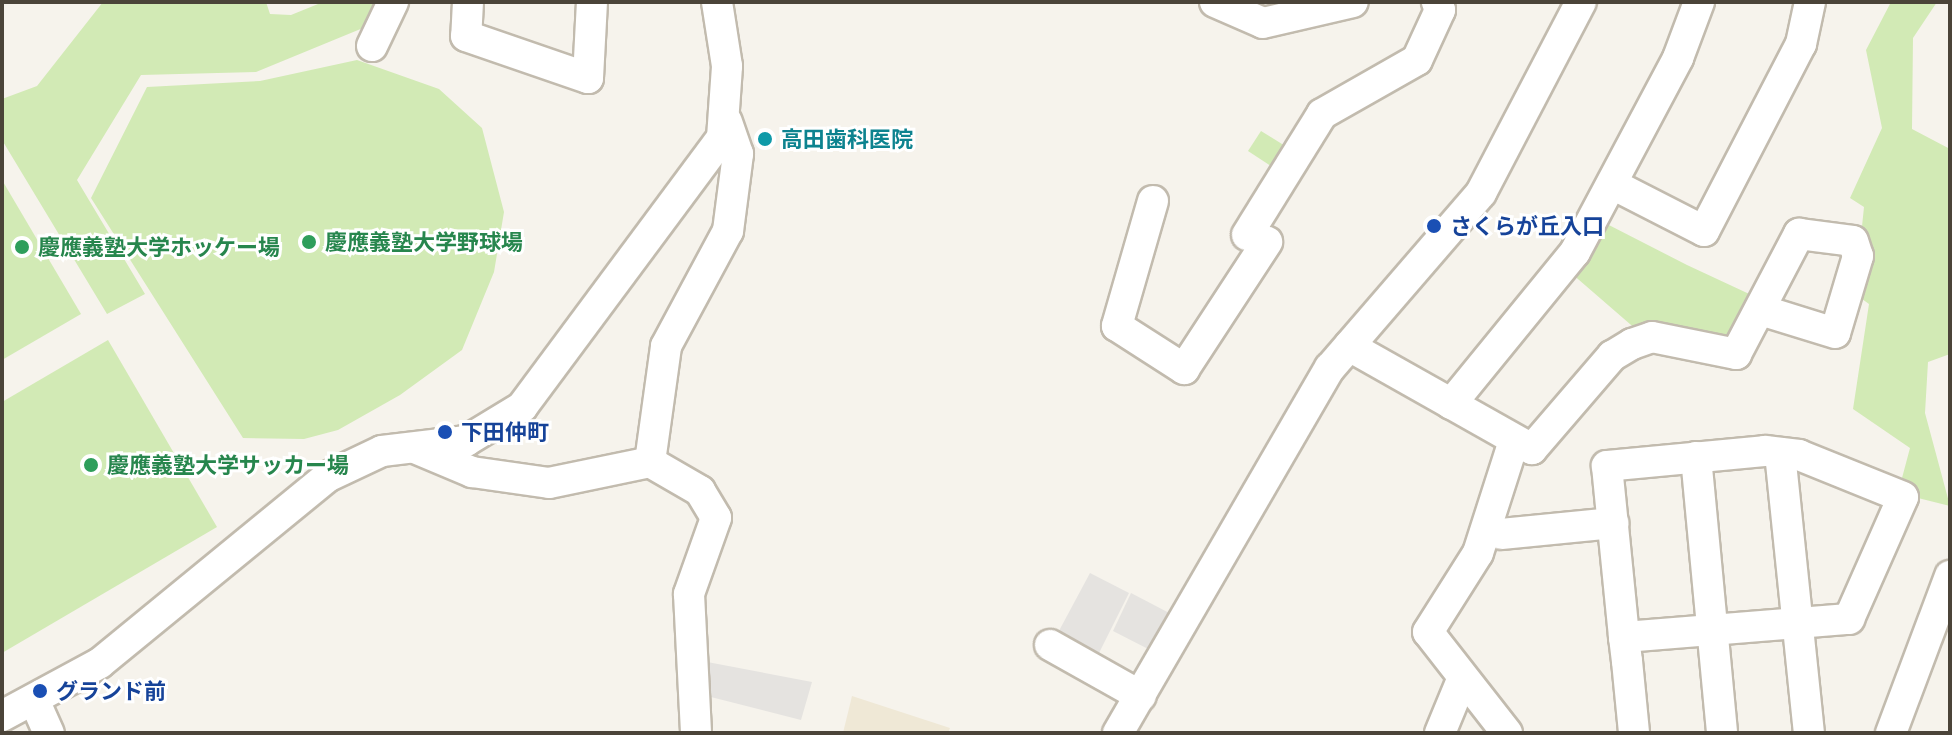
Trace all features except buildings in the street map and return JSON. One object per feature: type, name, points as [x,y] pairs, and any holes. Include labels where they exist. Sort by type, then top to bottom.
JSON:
[{"type":"street","points":[[372,46],[393,2]]},
{"type":"street","points":[[468,2],[466,36],[588,78],[592,2]]},
{"type":"street","points":[[650,462],[666,346],[728,231],[738,154],[727,122],[717,2]]},
{"type":"street","points":[[1215,2],[1263,23],[1353,2]]},
{"type":"street","points":[[1153,201],[1117,326],[1184,369],[1322,114],[1417,60],[1440,10],[1437,2]]},
{"type":"street","points":[[1118,733],[1310,399],[1349,346],[1481,193],[1581,2]]},
{"type":"street","points":[[1451,404],[1575,252],[1614,185],[1699,2]]},
{"type":"street","points":[[1614,185],[1704,231],[1801,44],[1810,2]]},
{"type":"street","points":[[2,716],[35,702],[100,663],[327,477],[382,451],[466,441],[522,407],[698,177],[727,122]]},
{"type":"street","points":[[1349,346],[1451,404],[1513,444],[1542,445],[1612,356],[1652,337],[1736,354],[1764,311]]},
{"type":"street","points":[[1507,733],[1462,680],[1428,632],[1478,553],[1513,444]]},
{"type":"street","points":[[417,449],[472,472],[549,483],[650,462],[700,491],[716,518],[689,594],[696,733]]},
{"type":"street","points":[[1780,453],[1809,733]]},
{"type":"street","points":[[1624,637],[1855,615],[1903,497],[1780,453],[1607,466],[1624,637],[1634,733]]},
{"type":"street","points":[[1696,457],[1722,733]]},
{"type":"street","points":[[1501,534],[1613,523]]},
{"type":"street","points":[[1891,733],[1950,576]]},
{"type":"street","points":[[1050,645],[1141,696]]},
{"type":"street","points":[[1440,733],[1462,680]]},
{"type":"street","points":[[35,702],[49,733]]},
{"type":"shaded area","points":[[1090,573],[1129,593],[1093,665],[1053,642]]},
{"type":"shaded area","points":[[1131,593],[1175,616],[1154,652],[1113,631]]},
{"type":"shaded area","points":[[702,661],[812,682],[801,720],[703,695]]},
{"type":"shaded area","points":[[852,696],[950,728],[948,733],[843,733]]},
{"type":"green space","points":[[103,2],[266,2],[270,14],[291,15],[323,2],[380,2],[363,28],[256,72],[141,75],[77,180],[145,294],[107,314],[2,140],[2,99],[37,86]]},
{"type":"green space","points":[[1891,2],[1937,2],[1913,38],[1912,129],[1950,149],[1950,354],[1928,362],[1925,413],[1950,506],[1898,493],[1910,448],[1853,409],[1869,304],[1855,294],[1864,207],[1850,198],[1882,128],[1866,50]]},
{"type":"green space","name":"慶應義塾大学野球場","points":[[357,60],[439,89],[482,128],[504,212],[494,272],[462,350],[400,395],[338,430],[304,439],[243,438],[91,198],[147,87],[260,81]]},
{"type":"green space","points":[[1261,131],[1290,149],[1277,170],[1248,151]]},
{"type":"green space","name":"慶應義塾大学ホッケー場","points":[[2,180],[81,314],[2,360]]},
{"type":"green space","points":[[1603,222],[1760,299],[1727,343],[1638,331],[1571,273]]},
{"type":"green space","name":"慶應義塾大学サッカー場","points":[[108,340],[217,527],[2,653],[2,402]]},
{"type":"place","name":"高田歯科医院","points":[[765,139]]},
{"type":"place","name":"さくらが丘入口","points":[[1434,226]]},
{"type":"place","name":"慶應義塾大学野球場","points":[[309,242]]},
{"type":"place","name":"慶應義塾大学ホッケー場","points":[[22,247]]},
{"type":"place","name":"下田仲町","points":[[445,432]]},
{"type":"place","name":"慶應義塾大学サッカー場","points":[[91,465]]},
{"type":"place","name":"グランド前","points":[[40,691]]}]
